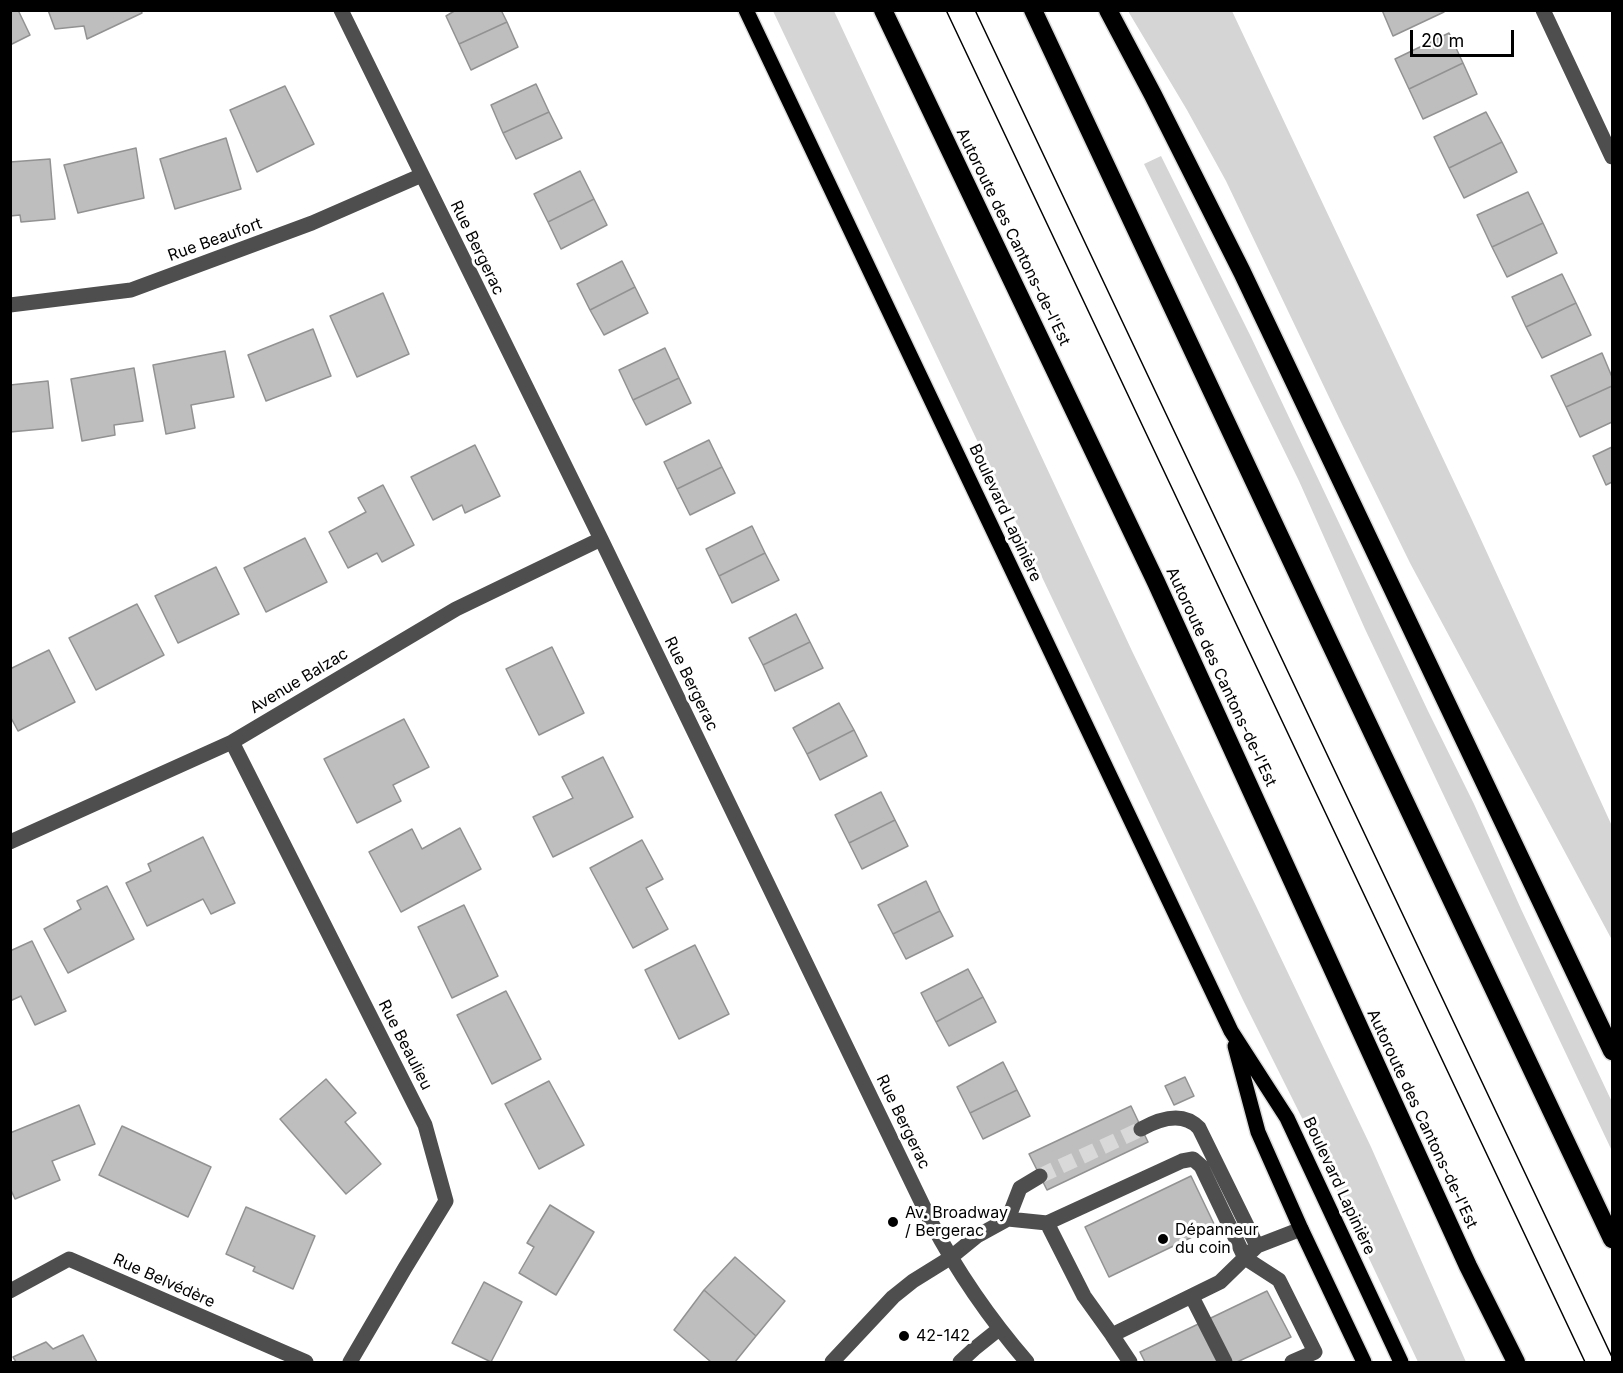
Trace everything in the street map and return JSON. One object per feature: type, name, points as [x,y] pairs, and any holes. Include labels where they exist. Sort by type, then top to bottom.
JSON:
[{"type":"highway","name":"Autoroute des Cantons-de-l'Est","points":[[883,10],[1156,582],[1468,1266],[1516,1362]]},
{"type":"highway","points":[[1033,10],[1612,1239]]},
{"type":"highway","points":[[1108,10],[1242,272],[1612,1051]]},
{"type":"highway","points":[[1468,1266],[1506,1362]]},
{"type":"main road","name":"Boulevard Lapinière","points":[[746,10],[1231,1032],[1287,1118],[1401,1362]]},
{"type":"main road","name":"Boulevard Lapinière","points":[[1231,1032],[1258,1132],[1300,1229],[1364,1362]]},
{"type":"street","name":"Rue Bergerac","points":[[340,10],[601,539],[931,1222],[951,1258],[999,1329],[1027,1362]]},
{"type":"street","points":[[1543,10],[1612,157]]},
{"type":"street","name":"Rue Beaufort","points":[[10,305],[130,290],[312,223],[422,175]]},
{"type":"street","name":"Avenue Balzac","points":[[10,842],[232,742],[456,609],[601,539]]},
{"type":"street","name":"Rue Beaulieu","points":[[232,742],[425,1125],[447,1201],[350,1362]]},
{"type":"street","points":[[1141,1129],[1172,1118],[1185,1119],[1194,1123],[1257,1246]]},
{"type":"street","points":[[832,1362],[893,1297],[913,1281],[951,1258],[977,1236],[1008,1218],[1047,1223],[1182,1161],[1193,1160],[1201,1166],[1245,1258],[1279,1280],[1315,1352],[1292,1362]]},
{"type":"street","points":[[1008,1218],[1020,1188],[1040,1176]]},
{"type":"street","points":[[1047,1223],[1084,1296],[1130,1362]]},
{"type":"street","points":[[1112,1335],[1220,1282],[1257,1246],[1300,1229]]},
{"type":"street","name":"Rue Belvédère","points":[[10,1291],[69,1259],[306,1362]]},
{"type":"street","points":[[1192,1297],[1225,1362]]},
{"type":"street","points":[[960,1362],[999,1329]]},
{"type":"shaded area","points":[[773,11],[834,11],[1132,651],[1371,1147],[1466,1362],[1418,1362],[1314,1142],[1243,1000]]},
{"type":"shaded area","points":[[1128,11],[1232,11],[1472,520],[1612,826],[1612,940],[1410,563],[1226,181]]},
{"type":"shaded area","points":[[1161,156],[1251,337],[1474,804],[1612,1102],[1612,1151],[1365,629],[1299,481],[1144,164]]},
{"type":"building","points":[[10,10],[18,10],[30,35],[10,45]]},
{"type":"building","points":[[48,10],[141,10],[142,13],[87,39],[84,26],[55,29]]},
{"type":"building","points":[[456,10],[501,10],[507,22],[459,44],[446,16]]},
{"type":"building","points":[[1382,10],[1443,10],[1444,12],[1393,36]]},
{"type":"building","points":[[507,22],[518,47],[471,70],[459,44]]},
{"type":"building","points":[[1449,33],[1463,63],[1409,89],[1395,59]]},
{"type":"building","points":[[1463,63],[1477,94],[1423,119],[1409,89]]},
{"type":"building","points":[[536,84],[549,112],[503,133],[491,105]]},
{"type":"building","points":[[285,86],[314,144],[257,172],[230,110]]},
{"type":"building","points":[[549,112],[562,138],[516,159],[503,133]]},
{"type":"building","points":[[1486,112],[1502,142],[1449,168],[1434,137]]},
{"type":"building","points":[[226,138],[241,189],[175,209],[160,159]]},
{"type":"building","points":[[1502,142],[1517,172],[1464,198],[1449,168]]},
{"type":"building","points":[[136,148],[144,198],[78,213],[64,165]]},
{"type":"building","points":[[50,159],[55,219],[21,222],[20,215],[10,216],[10,162]]},
{"type":"building","points":[[580,171],[594,199],[548,222],[534,194]]},
{"type":"building","points":[[1528,192],[1543,223],[1492,247],[1477,215]]},
{"type":"building","points":[[594,199],[607,225],[561,249],[548,222]]},
{"type":"building","points":[[1543,223],[1557,253],[1507,277],[1492,247]]},
{"type":"building","points":[[622,261],[635,287],[590,310],[577,284]]},
{"type":"building","points":[[1562,274],[1576,303],[1526,327],[1512,297]]},
{"type":"building","points":[[635,287],[648,313],[604,335],[590,310]]},
{"type":"building","points":[[383,293],[409,354],[357,377],[330,316]]},
{"type":"building","points":[[1576,303],[1591,335],[1542,358],[1526,327]]},
{"type":"building","points":[[313,329],[331,376],[266,401],[248,355]]},
{"type":"building","points":[[665,348],[679,378],[633,400],[619,370]]},
{"type":"building","points":[[225,351],[234,397],[191,405],[195,428],[166,434],[153,365]]},
{"type":"building","points":[[1602,353],[1612,377],[1612,386],[1566,407],[1551,376]]},
{"type":"building","points":[[134,368],[143,421],[114,425],[115,435],[82,441],[71,379]]},
{"type":"building","points":[[679,378],[691,403],[646,425],[633,400]]},
{"type":"building","points":[[48,381],[53,428],[10,432],[10,385]]},
{"type":"building","points":[[1612,386],[1612,422],[1580,437],[1566,407]]},
{"type":"building","points":[[709,440],[722,467],[677,489],[664,462]]},
{"type":"building","points":[[475,445],[500,496],[465,513],[462,505],[433,520],[411,477]]},
{"type":"building","points":[[1612,447],[1612,482],[1606,485],[1593,456]]},
{"type":"building","points":[[722,467],[735,493],[690,515],[677,489]]},
{"type":"building","points":[[383,485],[414,545],[382,562],[377,553],[348,568],[329,532],[366,512],[358,498]]},
{"type":"building","points":[[752,526],[765,553],[719,576],[706,549]]},
{"type":"building","points":[[305,538],[327,582],[266,612],[244,568]]},
{"type":"building","points":[[765,553],[779,580],[732,603],[719,576]]},
{"type":"building","points":[[216,567],[239,614],[178,643],[155,596]]},
{"type":"building","points":[[137,604],[164,655],[96,690],[69,638]]},
{"type":"building","points":[[796,614],[810,642],[763,665],[749,638]]},
{"type":"building","points":[[810,642],[823,668],[775,691],[763,665]]},
{"type":"building","points":[[552,647],[584,713],[539,735],[506,669]]},
{"type":"building","points":[[49,650],[75,702],[18,731],[10,716],[10,669]]},
{"type":"building","points":[[839,703],[854,730],[807,754],[793,728]]},
{"type":"building","points":[[404,719],[429,767],[393,785],[401,801],[357,823],[324,759]]},
{"type":"building","points":[[854,730],[867,756],[820,780],[807,754]]},
{"type":"building","points":[[603,757],[633,817],[553,857],[533,817],[573,798],[562,777]]},
{"type":"building","points":[[881,792],[895,820],[849,843],[835,815]]},
{"type":"building","points":[[895,820],[908,846],[862,869],[849,843]]},
{"type":"building","points":[[460,828],[481,869],[401,912],[369,852],[412,829],[422,849]]},
{"type":"building","points":[[203,837],[235,903],[211,914],[203,899],[147,926],[126,883],[151,871],[148,864]]},
{"type":"building","points":[[642,840],[663,879],[646,888],[668,929],[633,948],[590,868]]},
{"type":"building","points":[[926,881],[940,911],[893,934],[878,905]]},
{"type":"building","points":[[107,886],[134,939],[68,973],[44,929],[81,909],[77,901]]},
{"type":"building","points":[[464,905],[498,976],[452,998],[418,927]]},
{"type":"building","points":[[940,911],[953,936],[906,959],[893,934]]},
{"type":"building","points":[[32,941],[66,1011],[35,1025],[21,996],[10,1001],[10,951]]},
{"type":"building","points":[[695,945],[729,1014],[679,1039],[645,970]]},
{"type":"building","points":[[968,969],[983,997],[936,1022],[921,993]]},
{"type":"building","points":[[506,991],[541,1059],[492,1084],[457,1015]]},
{"type":"building","points":[[983,997],[996,1022],[949,1046],[936,1022]]},
{"type":"building","points":[[1003,1062],[1017,1090],[970,1113],[957,1087]]},
{"type":"building","points":[[1185,1077],[1194,1096],[1174,1105],[1165,1086]]},
{"type":"building","points":[[326,1079],[356,1113],[345,1122],[381,1164],[346,1194],[280,1119]]},
{"type":"building","points":[[549,1081],[584,1145],[539,1169],[505,1104]]},
{"type":"building","points":[[1017,1090],[1030,1116],[983,1139],[970,1113]]},
{"type":"building","points":[[79,1105],[95,1144],[52,1161],[60,1180],[15,1199],[10,1188],[10,1133]]},
{"type":"building","points":[[1131,1106],[1148,1142],[1047,1190],[1029,1154]]},
{"type":"building","points":[[122,1126],[211,1167],[188,1217],[99,1175]]},
{"type":"building","points":[[1191,1176],[1215,1226],[1109,1277],[1085,1227]]},
{"type":"building","points":[[550,1205],[594,1232],[556,1295],[519,1273],[534,1247],[527,1243]]},
{"type":"building","points":[[246,1207],[315,1236],[293,1289],[253,1271],[255,1267],[226,1254]]},
{"type":"building","points":[[735,1257],[785,1301],[756,1336],[704,1290]]},
{"type":"building","points":[[484,1282],[522,1302],[491,1362],[452,1343]]},
{"type":"building","points":[[704,1290],[756,1336],[735,1362],[711,1362],[674,1330]]},
{"type":"building","points":[[1267,1291],[1291,1337],[1237,1362],[1145,1362],[1140,1352]]},
{"type":"building","points":[[83,1335],[97,1362],[16,1362],[13,1357],[46,1342],[53,1349]]},
{"type":"tunnel","points":[[1040,1176],[1141,1129]]},
{"type":"tram line","points":[[946,10],[1585,1362]]},
{"type":"tram line","points":[[975,10],[1612,1357]]},
{"type":"place","name":"Av. Broadway / Bergerac","points":[[893,1222]]},
{"type":"place","name":"Dépanneur du coin","points":[[1163,1239]]},
{"type":"place","name":"42-142","points":[[904,1336]]}]
